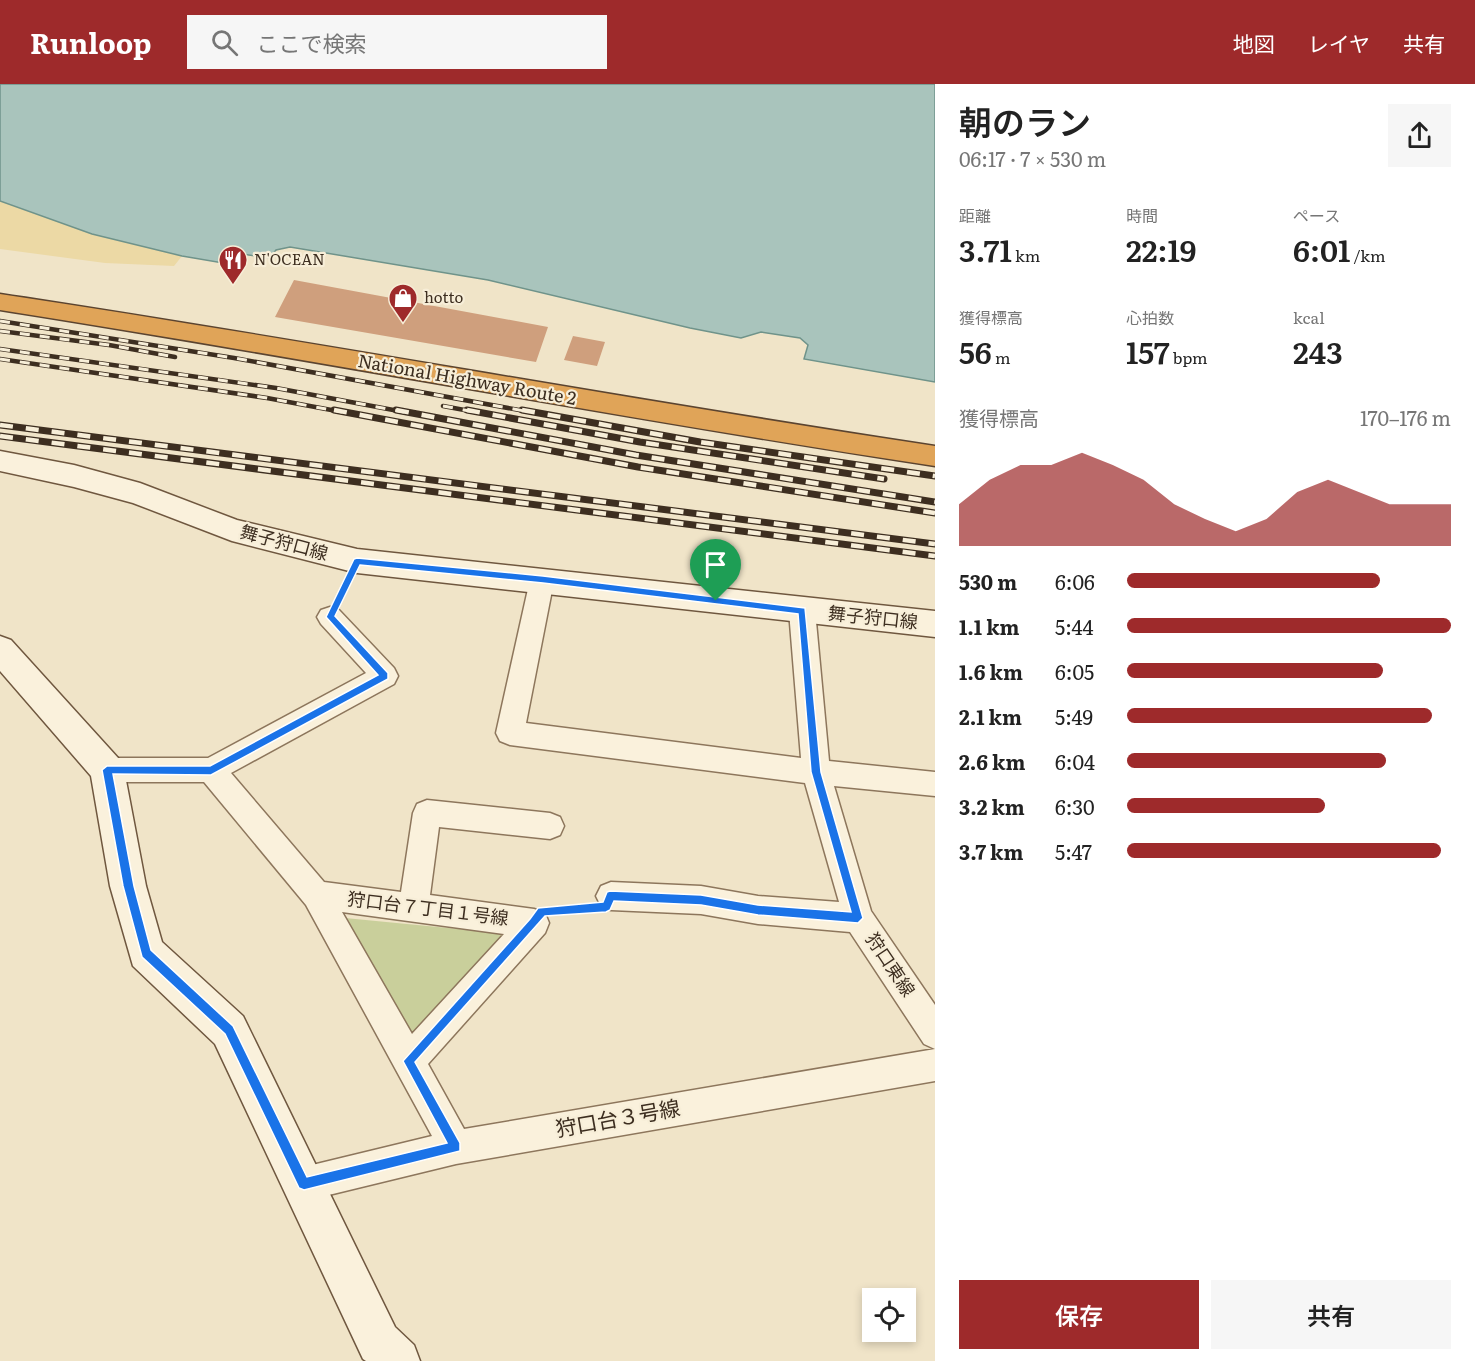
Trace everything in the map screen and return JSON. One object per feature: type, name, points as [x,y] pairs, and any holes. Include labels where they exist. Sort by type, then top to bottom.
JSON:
[{"type":"highway","name":"National Highway Route 2","points":[[0,302],[239,339],[709,422],[935,456]]},
{"type":"street","name":"舞子狩口線","points":[[0,461],[74,476],[129,491],[232,530],[357,561],[935,624]]},
{"type":"street","points":[[543,580],[510,734],[816,772],[935,784]]},
{"type":"street","name":"狩口東線","points":[[802,611],[816,772],[858,918],[935,1034]]},
{"type":"street","points":[[107,770],[211,770],[385,676],[330,617]]},
{"type":"street","points":[[0,649],[107,770],[128,886],[146,953],[229,1030],[379,1343],[398,1361]]},
{"type":"street","name":"狩口台７丁目１号線","points":[[211,770],[316,895],[456,1147]]},
{"type":"street","points":[[414,906],[427,813],[550,826]]},
{"type":"street","name":"狩口台７丁目１号線","points":[[316,895],[534,923]]},
{"type":"street","points":[[610,896],[701,900],[758,910],[858,918]]},
{"type":"street","name":"狩口台７丁目１号線","points":[[409,1061],[534,923]]},
{"type":"street","name":"狩口台３号線","points":[[304,1184],[456,1147],[935,1065]]},
{"type":"path","points":[[534,923],[542,911],[606,906],[610,896]]},
{"type":"green space","points":[[345,918],[510,934],[411,1037]]},
{"type":"sand","points":[[0,201],[92,234],[182,256],[174,266],[105,263],[0,249]]},
{"type":"water","points":[[0,84],[935,84],[935,382],[804,359],[808,345],[800,338],[761,332],[741,338],[488,280],[290,247],[276,250],[270,258],[234,253],[223,263],[182,256],[92,234],[0,201]]},
{"type":"building","points":[[294,280],[548,327],[536,362],[275,317]]},
{"type":"building","points":[[573,336],[605,342],[597,366],[564,360]]},
{"type":"railway","points":[[0,321],[234,358],[530,412]]},
{"type":"railway","points":[[0,331],[109,345],[175,357]]},
{"type":"railway","points":[[0,349],[276,388],[404,412]]},
{"type":"railway","points":[[0,359],[267,398],[342,412]]},
{"type":"railway","points":[[443,406],[475,412]]},
{"type":"railway","points":[[334,410],[638,467],[935,513]]},
{"type":"railway","points":[[396,410],[636,455],[935,502]]},
{"type":"railway","points":[[467,410],[640,442],[884,479]]},
{"type":"railway","points":[[522,410],[700,442],[935,476]]},
{"type":"railway","points":[[0,425],[935,544]]},
{"type":"railway","points":[[0,436],[935,556]]},
{"type":"place","name":"N'OCEAN","points":[[233,286]]},
{"type":"place","name":"hotto","points":[[403,324]]},
{"type":"route","points":[[357,561],[716,601],[802,611],[816,772],[858,918],[758,910],[701,900],[610,896],[606,906],[542,911],[534,923],[409,1061],[456,1147],[304,1184],[229,1030],[146,953],[128,886],[107,770],[211,770],[385,676],[330,617],[357,561]]}]
